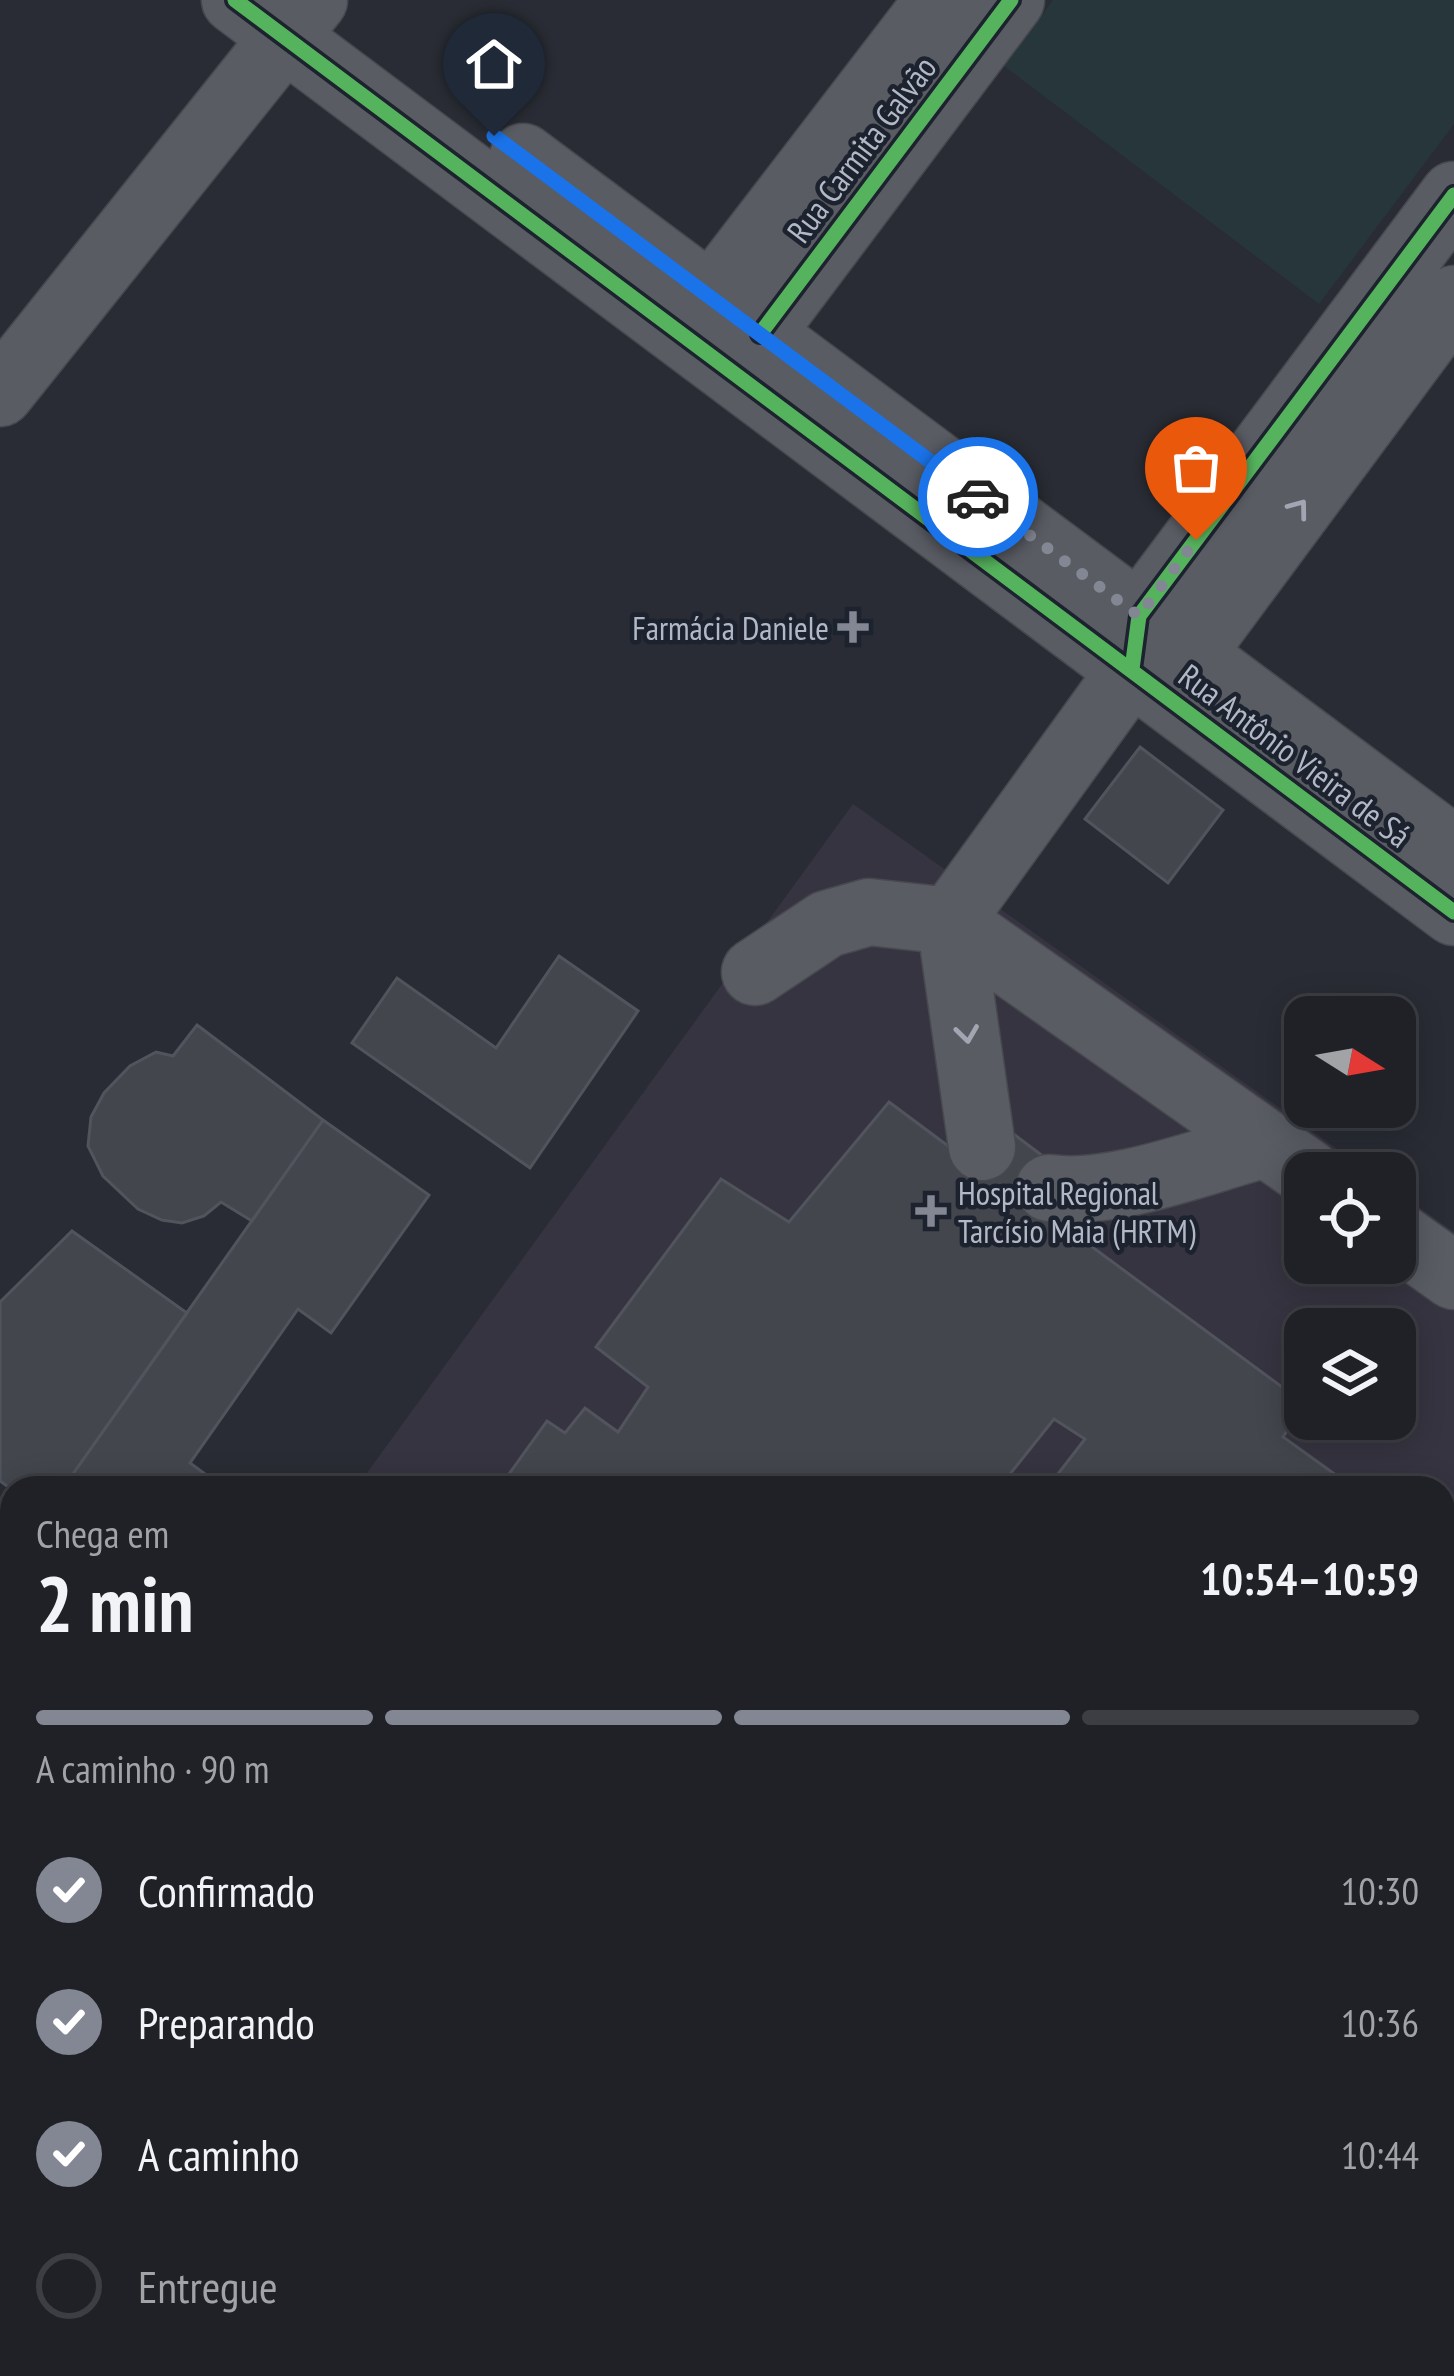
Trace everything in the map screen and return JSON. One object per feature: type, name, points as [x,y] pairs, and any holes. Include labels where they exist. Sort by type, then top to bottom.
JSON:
[{"type":"street","name":"Rua Carmita Galvão","points":[[735,315],[939,0]]},
{"type":"street","name":"Rua Carmita Galvão","points":[[735,315],[1011,0]]},
{"type":"street","name":"Rua Antônio Vieira de Sá","points":[[292,8],[735,315],[1154,647],[1454,912]]},
{"type":"street","name":"Rua Antônio Vieira de Sá","points":[[292,8],[1154,647],[1454,850]]},
{"type":"street","points":[[0,393],[292,8]]},
{"type":"street","points":[[982,1147],[950,921],[1154,647],[1454,195]]},
{"type":"street","points":[[1154,647],[1454,299]]},
{"type":"street","points":[[755,972],[827,924],[869,912],[950,921],[1284,1156]]},
{"type":"street","points":[[1049,1188],[1104,1189],[1284,1159]]},
{"type":"street","points":[[1416,1249],[1454,1276]]},
{"type":"shaded area","points":[[1053,0],[1454,0],[1454,124],[1319,304],[1004,66]]},
{"type":"shaded area","name":"Hospital Regional Tarcísio Maia (HRTM)","points":[[853,804],[1284,1111],[1284,1128],[1308,1128],[1342,1152],[1284,1152],[1284,1284],[1416,1284],[1416,1205],[1454,1232],[1454,1476],[365,1476]]},
{"type":"building","points":[[1140,747],[1223,810],[1168,883],[1085,819]]},
{"type":"building","points":[[559,956],[638,1011],[530,1168],[352,1043],[397,978],[496,1048]]},
{"type":"building","points":[[197,1025],[323,1120],[252,1221],[221,1202],[204,1216],[182,1223],[162,1220],[138,1209],[103,1176],[88,1146],[91,1117],[104,1093],[130,1066],[156,1052],[173,1056]]},
{"type":"building","points":[[889,1102],[971,1163],[999,1123],[1064,1172],[1034,1204],[1284,1389],[1284,1440],[1337,1476],[1056,1476],[1085,1439],[1054,1419],[1009,1476],[508,1476],[547,1421],[565,1433],[585,1408],[618,1432],[648,1387],[596,1347],[721,1179],[789,1222]]},
{"type":"building","points":[[323,1120],[429,1195],[331,1333],[298,1309],[190,1463],[208,1476],[71,1476]]},
{"type":"building","points":[[72,1231],[187,1313],[72,1476],[0,1476],[0,1302]]},
{"type":"cycle path","points":[[235,0],[1454,912]]},
{"type":"cycle path","points":[[760,334],[1011,0]]},
{"type":"cycle path","points":[[1132,669],[1139,616],[1454,195]]},
{"type":"way so far","points":[[978,497],[1139,616],[1196,540]]},
{"type":"place","name":"Farmácia Daniele","points":[[853,627]]},
{"type":"place","name":"Hospital Regional Tarcísio Maia (HRTM)","points":[[931,1211]]},
{"type":"route","points":[[494,136],[978,497]]}]
